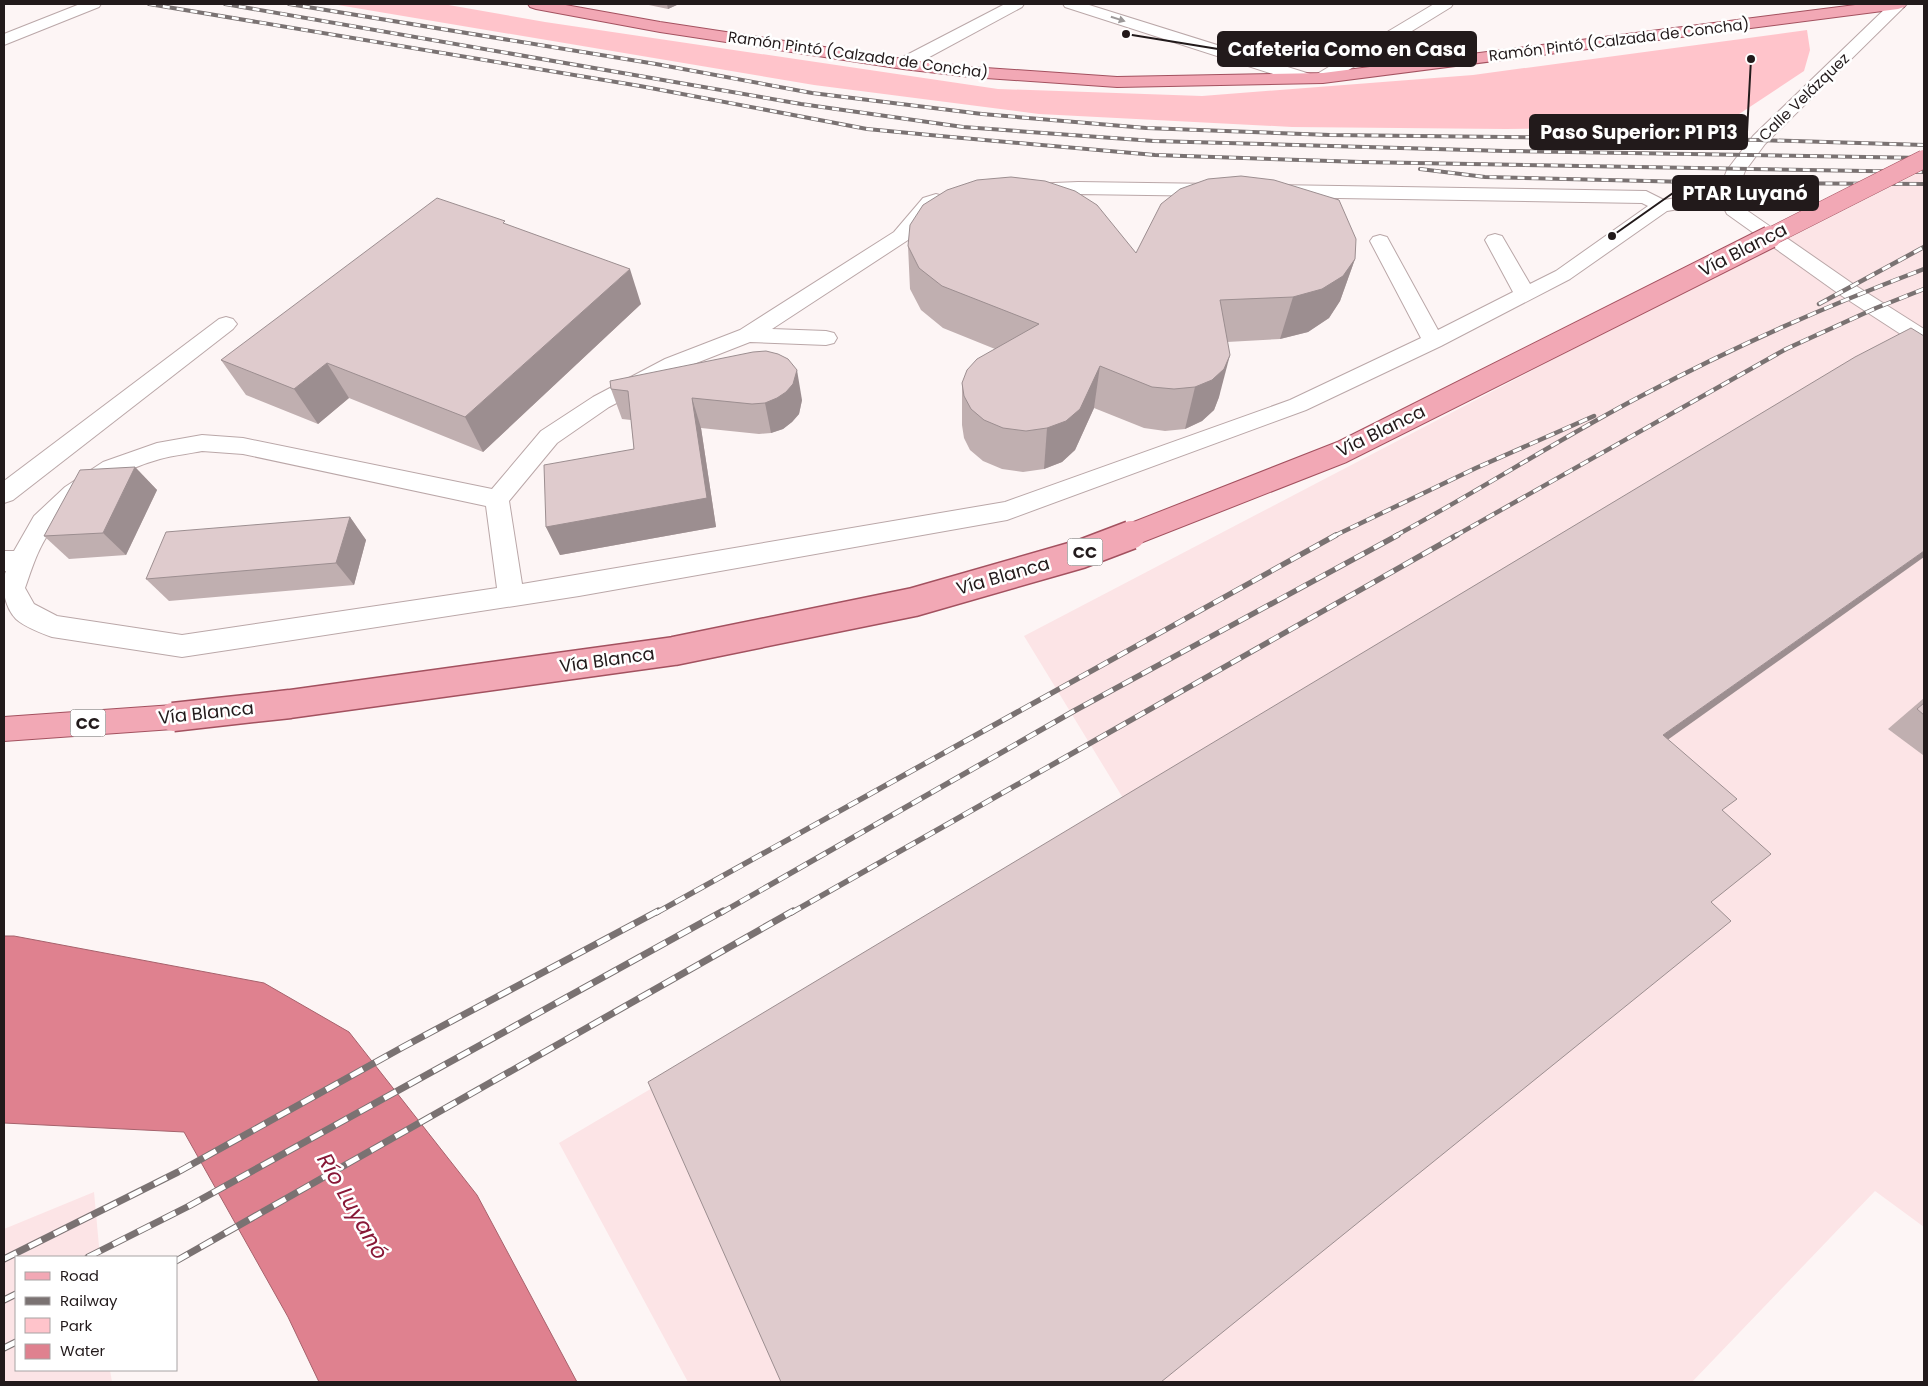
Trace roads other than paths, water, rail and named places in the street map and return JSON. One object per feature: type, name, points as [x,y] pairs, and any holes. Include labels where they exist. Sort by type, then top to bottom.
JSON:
[{"type":"main road","name":"Ramón Pintó (Calzada de Concha)","points":[[536,4],[556,5],[660,27],[903,64],[971,72],[1117,82],[1323,78],[1899,4]]},
{"type":"main road","name":"Vía Blanca","points":[[4,729],[173,717],[290,704],[674,651],[914,602],[1081,554],[1203,508],[1342,452],[1924,159]]},
{"type":"street","points":[[4,40],[93,4]]},
{"type":"street","points":[[903,64],[1016,4]]},
{"type":"street","points":[[1071,4],[1304,78]]},
{"type":"street","points":[[1323,78],[1445,4]]},
{"type":"street","name":"Calle Velázquez","points":[[1727,194],[1736,170],[1759,140],[1899,4]]},
{"type":"street","points":[[1013,191],[1078,188],[1646,197],[1661,206]]},
{"type":"street","points":[[496,499],[243,446],[202,443],[157,450],[111,468],[74,493],[43,523],[13,561],[12,588],[25,611],[52,626],[182,646],[588,584],[1007,511],[1298,405],[1434,341],[1564,275],[1661,206],[1727,194],[1734,210],[1846,289],[1924,339]]},
{"type":"street","points":[[511,596],[496,499],[549,436],[601,402],[673,364],[748,335],[901,236],[930,202],[956,195]]},
{"type":"street","points":[[1495,240],[1525,294]]},
{"type":"street","points":[[1380,241],[1434,341]]},
{"type":"street","points":[[4,494],[226,324]]},
{"type":"street","points":[[748,335],[826,338]]},
{"type":"water","name":"Río Luyanó","points":[[4,936],[14,936],[264,983],[349,1032],[477,1195],[577,1382],[319,1382],[288,1317],[184,1132],[4,1123]]},
{"type":"railway","points":[[149,4],[640,86],[867,129],[951,137],[1155,155],[1361,162],[1924,172]]},
{"type":"railway","points":[[225,4],[801,104],[963,127],[1154,141],[1505,151],[1924,158]]},
{"type":"railway","points":[[289,4],[656,64],[812,93],[982,114],[1146,128],[1330,135],[1759,140],[1924,145]]},
{"type":"railway","points":[[1420,169],[1485,177],[1731,183],[1924,184]]},
{"type":"railway","points":[[1819,304],[1924,247]]},
{"type":"railway","points":[[1395,536],[1582,428],[1679,376],[1783,327],[1924,269]]},
{"type":"railway","points":[[1455,536],[1786,349],[1876,308],[1924,289]]},
{"type":"railway","points":[[1335,535],[1476,468],[1594,416]]},
{"type":"railway","points":[[656,913],[1335,535]]},
{"type":"railway","points":[[721,913],[1074,711],[1398,535]]},
{"type":"railway","points":[[791,913],[1457,535]]},
{"type":"railway","points":[[4,1259],[178,1172],[403,1047],[658,911]]},
{"type":"railway","points":[[90,1256],[189,1206],[723,911]]},
{"type":"railway","points":[[178,1260],[793,911]]},
{"type":"railway","points":[[4,1300],[15,1294]]},
{"type":"railway","points":[[4,1348],[15,1342]]},
{"type":"place","name":"Cafeteria Como en Casa","points":[[1126,34]]},
{"type":"place","name":"Paso Superior: P1 P13","points":[[1751,59]]},
{"type":"place","name":"PTAR Luyanó","points":[[1612,236]]}]
